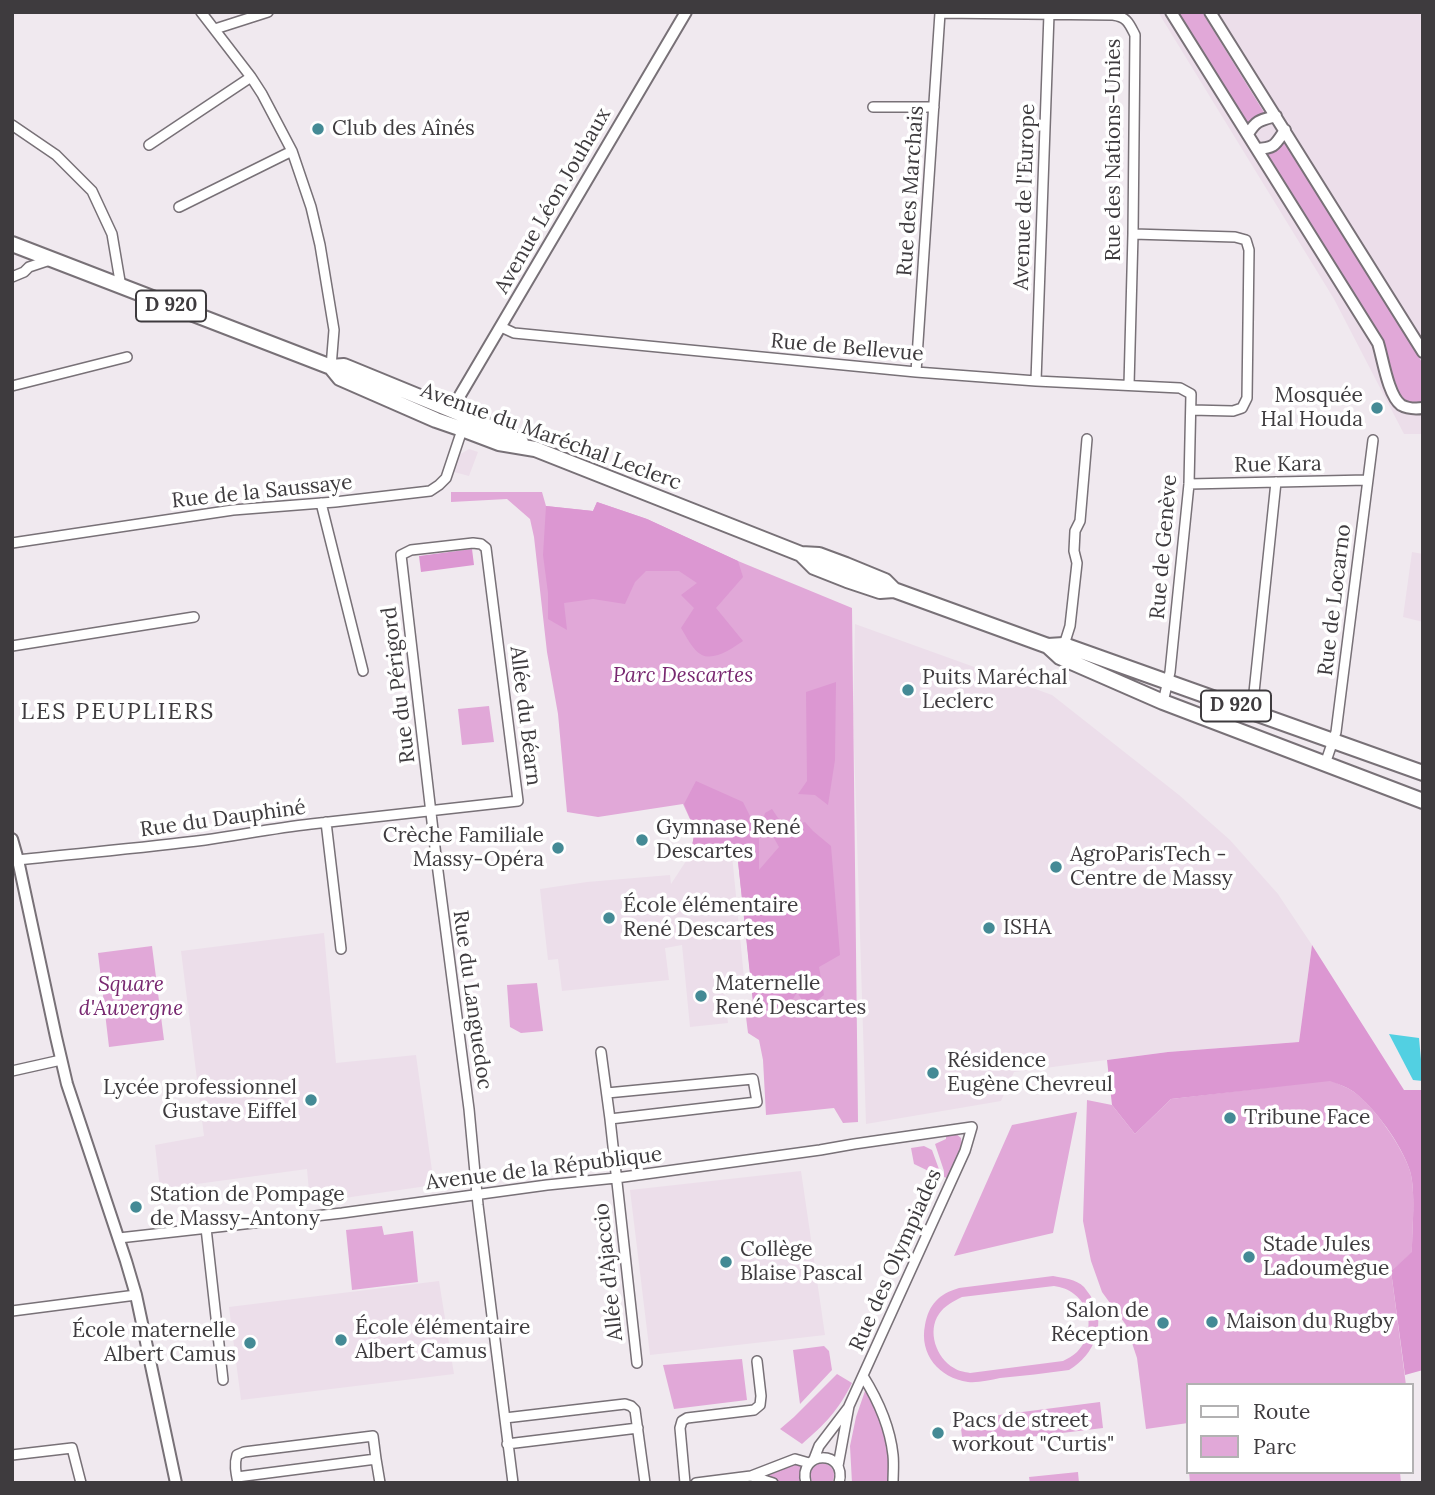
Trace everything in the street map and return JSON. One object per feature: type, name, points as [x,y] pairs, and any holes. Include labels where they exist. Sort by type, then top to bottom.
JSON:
[{"type":"main road","name":"D 920","points":[[12,244],[331,367],[344,366],[459,420]]},
{"type":"main road","name":"Avenue du Maréchal Leclerc","points":[[331,367],[340,379],[394,402],[450,417],[535,449],[801,554],[814,566],[847,580],[880,592],[894,590],[1048,646],[1060,657],[1163,702],[1423,801]]},
{"type":"main road","name":"Avenue du Maréchal Leclerc","points":[[1048,646],[1063,645],[1423,773]]},
{"type":"street","points":[[201,12],[251,77],[292,151],[311,207],[320,245],[334,330],[331,367]]},
{"type":"street","points":[[215,29],[268,12]]},
{"type":"street","name":"Avenue Léon Jouhaux","points":[[459,420],[459,397],[686,12]]},
{"type":"street","points":[[1171,12],[1378,342],[1392,394],[1403,406],[1423,408]]},
{"type":"street","points":[[1210,12],[1423,352]]},
{"type":"street","name":"Rue des Nations-Unies","points":[[940,13],[1121,16],[1135,35],[1129,386]]},
{"type":"street","name":"Rue des Marchais","points":[[916,372],[940,13]]},
{"type":"street","name":"Avenue de l'Europe","points":[[1036,381],[1049,14]]},
{"type":"street","points":[[149,145],[251,77]]},
{"type":"street","points":[[873,107],[934,107]]},
{"type":"street","points":[[1248,134],[1254,124],[1276,116]]},
{"type":"street","points":[[12,125],[56,155],[92,191],[112,233],[121,287]]},
{"type":"street","points":[[1257,149],[1275,145],[1285,130]]},
{"type":"street","points":[[179,207],[292,151]]},
{"type":"street","points":[[1133,234],[1235,237],[1246,240],[1250,250],[1247,398],[1242,408],[1233,411],[1191,410]]},
{"type":"street","points":[[12,277],[29,267],[50,260]]},
{"type":"street","name":"Rue de Bellevue","points":[[501,327],[514,333],[916,372],[1180,388],[1191,394]]},
{"type":"street","points":[[12,386],[127,357]]},
{"type":"street","name":"Rue de Genève","points":[[1163,702],[1168,681],[1189,484],[1191,394]]},
{"type":"street","name":"Rue de la Saussaye","points":[[12,542],[233,510],[430,491],[446,478],[459,420]]},
{"type":"street","points":[[1063,645],[1070,626],[1077,563],[1074,551],[1075,531],[1080,521],[1087,439]]},
{"type":"street","name":"Rue de Locarno","points":[[1325,764],[1334,741],[1373,440]]},
{"type":"street","name":"Rue Kara","points":[[1189,484],[1367,480]]},
{"type":"street","points":[[1250,712],[1276,482]]},
{"type":"street","points":[[321,503],[363,671]]},
{"type":"street","name":"Allée du Béarn","points":[[401,555],[411,550],[473,543],[486,548],[518,801],[432,810]]},
{"type":"street","name":"Rue du Périgord","points":[[401,555],[421,738],[432,810]]},
{"type":"street","points":[[12,646],[194,617]]},
{"type":"street","name":"Rue du Dauphiné","points":[[18,860],[138,848],[432,810]]},
{"type":"street","name":"Rue du Languedoc","points":[[432,810],[513,1483]]},
{"type":"street","points":[[326,822],[341,949]]},
{"type":"street","points":[[12,839],[61,1060],[136,1295],[176,1483]]},
{"type":"street","name":"Allée d'Ajaccio","points":[[601,1052],[637,1363]]},
{"type":"street","points":[[12,1071],[61,1060]]},
{"type":"street","points":[[607,1093],[752,1079],[757,1102],[610,1119]]},
{"type":"street","name":"Avenue de la République","points":[[118,1238],[616,1178],[972,1127]]},
{"type":"street","name":"Rue des Olympiades","points":[[812,1461],[819,1446],[849,1406],[965,1151],[972,1127]]},
{"type":"street","points":[[206,1228],[223,1380]]},
{"type":"street","points":[[12,1311],[136,1295]]},
{"type":"street","points":[[685,1483],[680,1428],[682,1421],[687,1418],[754,1410],[760,1405],[761,1396],[757,1361]]},
{"type":"street","points":[[863,1376],[884,1416],[893,1455],[893,1483]]},
{"type":"street","points":[[505,1418],[625,1404],[631,1406],[635,1410],[645,1483]]},
{"type":"street","name":"Rue des Olympiades","points":[[839,1483],[838,1466],[849,1406]]},
{"type":"street","points":[[507,1444],[638,1428]]},
{"type":"street","points":[[376,1460],[237,1480],[235,1461],[237,1455],[244,1452],[373,1436],[380,1483]]},
{"type":"street","points":[[12,1455],[72,1448],[81,1483]]},
{"type":"street","points":[[696,1483],[751,1476],[795,1459],[812,1461],[825,1457],[838,1466]]},
{"type":"street","points":[[806,1483],[805,1472],[812,1461]]},
{"type":"street","points":[[751,1476],[773,1483]]},
{"type":"shaded area","points":[[1158,12],[1423,12],[1423,434],[1404,434],[1334,299]]},
{"type":"shaded area","points":[[469,449],[478,452],[469,476],[454,472],[459,455]]},
{"type":"shaded area","points":[[597,502],[647,519],[738,561],[743,577],[716,608],[743,641],[712,656],[702,655],[696,650],[681,628],[694,608],[681,595],[697,583],[679,571],[646,571],[635,582],[625,604],[593,599],[564,603],[567,630],[548,619],[543,555],[546,506],[593,511]]},
{"type":"shaded area","points":[[472,549],[474,565],[421,572],[419,556]]},
{"type":"shaded area","points":[[1412,552],[1423,554],[1423,622],[1403,617]]},
{"type":"shaded area","name":"AgroParisTech - Centre de Massy","points":[[855,624],[1052,695],[1179,795],[1230,840],[1278,894],[1312,945],[1299,1042],[1168,1052],[1014,1072],[1001,1101],[866,1124],[853,713]]},
{"type":"shaded area","points":[[836,682],[835,760],[828,805],[815,795],[798,794],[807,781],[806,692]]},
{"type":"shaded area","points":[[696,781],[743,802],[751,818],[759,822],[759,870],[779,847],[762,823],[765,813],[772,809],[778,818],[792,826],[805,822],[831,846],[840,955],[819,967],[824,995],[807,1008],[797,992],[793,999],[782,1007],[753,1003],[737,852],[690,857],[695,830],[684,804]]},
{"type":"shaded area","points":[[732,855],[744,978],[723,982],[728,1023],[690,1027],[682,945],[665,948],[669,980],[562,991],[558,959],[548,960],[540,889],[670,875],[671,884],[688,858]]},
{"type":"shaded area","name":"Lycée professionnel Gustave Eiffel","points":[[324,933],[336,1063],[416,1055],[434,1185],[310,1203],[307,1169],[160,1189],[155,1145],[204,1136],[181,951]]},
{"type":"shaded area","points":[[1312,945],[1404,1090],[1423,1090],[1423,1370],[1405,1375],[1391,1271],[1412,1252],[1412,1179],[1394,1139],[1362,1099],[1354,1092],[1330,1081],[1171,1099],[1135,1134],[1112,1105],[1107,1060],[1168,1052],[1299,1042]]},
{"type":"shaded area","name":"Collège Blaise Pascal","points":[[801,1171],[825,1335],[650,1355],[630,1190]]},
{"type":"shaded area","name":"École élémentaire Albert Camus","points":[[439,1281],[454,1374],[241,1400],[229,1307]]},
{"type":"green space","points":[[1176,12],[1202,12],[1265,114],[1257,116],[1247,126]]},
{"type":"green space","points":[[1284,142],[1423,364],[1423,402],[1412,404],[1399,393],[1380,339],[1265,154],[1277,151]]},
{"type":"green space","name":"Parc Descartes","points":[[451,492],[542,492],[546,506],[593,511],[597,502],[647,519],[738,561],[852,608],[858,1122],[843,1123],[834,1108],[766,1115],[763,1060],[759,1040],[748,1033],[745,1009],[754,1008],[737,852],[690,857],[695,830],[683,804],[598,817],[567,812],[558,714],[530,519],[507,499],[451,502]]},
{"type":"green space","points":[[489,706],[494,742],[462,745],[458,709]]},
{"type":"green space","name":"Square d'Auvergne","points":[[152,946],[164,1040],[109,1047],[98,953]]},
{"type":"green space","points":[[537,983],[543,1031],[521,1033],[510,1027],[507,985]]},
{"type":"green space","name":"Stade Jules Ladoumègue","points":[[1330,1080],[1362,1098],[1379,1117],[1406,1162],[1412,1179],[1412,1253],[1391,1271],[1406,1383],[1186,1383],[1186,1423],[1146,1429],[1137,1358],[1126,1325],[1102,1292],[1091,1261],[1083,1221],[1087,1100],[1112,1105],[1135,1134],[1171,1099]]},
{"type":"green space","points":[[1077,1112],[1053,1233],[954,1256],[1012,1125]]},
{"type":"green space","points":[[955,1133],[961,1138],[962,1145],[947,1178],[944,1177],[935,1144],[946,1139],[946,1134]]},
{"type":"green space","points":[[924,1146],[932,1150],[939,1176],[914,1164],[911,1148]]},
{"type":"green space","points":[[382,1226],[384,1235],[413,1231],[418,1282],[352,1290],[346,1230]]},
{"type":"green space","points":[[1053,1276],[1081,1284],[1090,1295],[1098,1316],[1092,1347],[1078,1364],[1069,1370],[976,1382],[958,1380],[933,1363],[925,1346],[924,1336],[932,1306],[946,1293],[959,1288]],"holes":[[[1054,1286],[1074,1294],[1088,1314],[1086,1338],[1077,1352],[1068,1358],[1063,1361],[970,1373],[954,1368],[942,1358],[935,1344],[935,1321],[939,1314],[956,1300],[962,1297]]]},
{"type":"green space","points":[[824,1346],[829,1351],[832,1370],[800,1404],[793,1350]]},
{"type":"green space","points":[[742,1359],[747,1400],[674,1409],[663,1365]]},
{"type":"green space","points":[[837,1374],[852,1383],[836,1409],[818,1430],[802,1444],[780,1429],[794,1417]]},
{"type":"green space","points":[[865,1391],[878,1411],[885,1434],[889,1483],[852,1483],[850,1446]]},
{"type":"green space","points":[[1100,1402],[1103,1428],[963,1445],[960,1420]]},
{"type":"green space","points":[[794,1463],[803,1464],[802,1483],[785,1483],[760,1477]]},
{"type":"green space","points":[[821,1463],[833,1470],[832,1483],[813,1483],[811,1471]]},
{"type":"green space","points":[[1078,1472],[1079,1483],[1030,1483],[1029,1477]]},
{"type":"green space","points":[[1189,1474],[1400,1474],[1401,1483],[1190,1483]]},
{"type":"water","points":[[1389,1034],[1419,1038],[1423,1081],[1413,1080]]},
{"type":"place","name":"Club des Aînés","points":[[318,129]]},
{"type":"place","name":"Mosquée Hal Houda","points":[[1377,408]]},
{"type":"place","name":"Puits Maréchal Leclerc","points":[[908,690]]},
{"type":"place","name":"Gymnase René Descartes","points":[[642,840]]},
{"type":"place","name":"Crèche Familiale Massy-Opéra","points":[[558,848]]},
{"type":"place","name":"AgroParisTech - Centre de Massy","points":[[1056,867]]},
{"type":"place","name":"École élémentaire René Descartes","points":[[609,918]]},
{"type":"place","name":"ISHA","points":[[989,928]]},
{"type":"place","name":"Maternelle René Descartes","points":[[701,996]]},
{"type":"place","name":"Résidence Eugène Chevreul","points":[[933,1073]]},
{"type":"place","name":"Lycée professionnel Gustave Eiffel","points":[[311,1100]]},
{"type":"place","name":"Tribune Face","points":[[1230,1118]]},
{"type":"place","name":"Station de Pompage de Massy-Antony","points":[[136,1207]]},
{"type":"place","name":"Stade Jules Ladoumègue","points":[[1249,1257]]},
{"type":"place","name":"Collège Blaise Pascal","points":[[726,1262]]},
{"type":"place","name":"Maison du Rugby","points":[[1212,1322]]},
{"type":"place","name":"Salon de Réception","points":[[1163,1323]]},
{"type":"place","name":"École élémentaire Albert Camus","points":[[341,1340]]},
{"type":"place","name":"École maternelle Albert Camus","points":[[250,1343]]},
{"type":"place","name":"Pacs de street workout \"Curtis\"","points":[[938,1433]]},
{"type":"district","name":"LES PEUPLIERS","points":[[118,712]]}]
